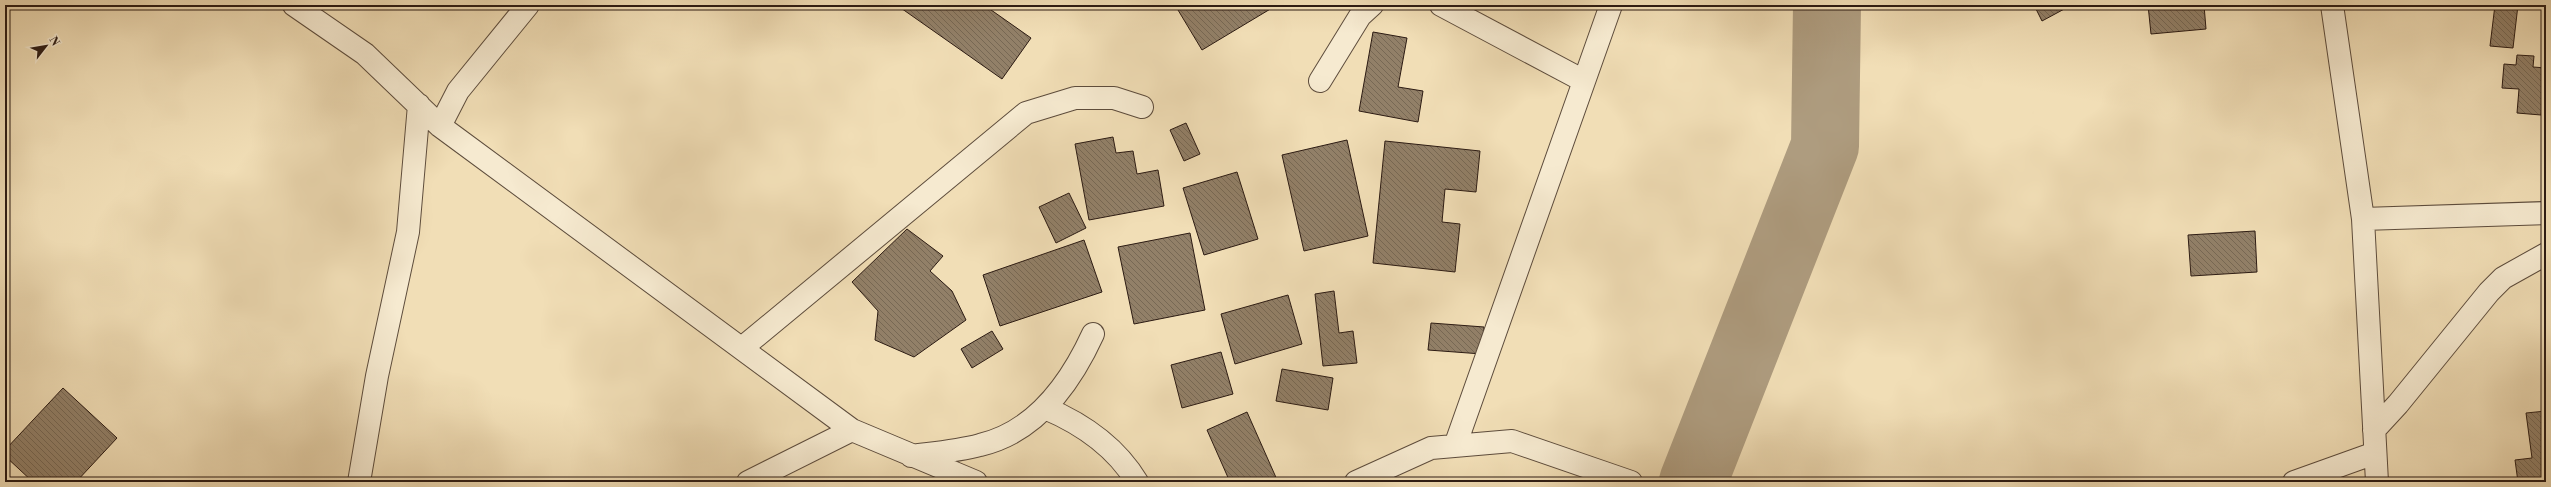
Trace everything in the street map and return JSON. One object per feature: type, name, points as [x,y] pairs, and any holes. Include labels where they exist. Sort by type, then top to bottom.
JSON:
[{"type":"street","points":[[294,5],[365,54],[440,126],[852,430],[910,456],[976,482]]},
{"type":"street","points":[[440,126],[458,91],[528,5]]},
{"type":"street","points":[[1320,80],[1360,16],[1372,5]]},
{"type":"street","points":[[1441,5],[1584,81]]},
{"type":"street","points":[[1455,446],[1611,5]]},
{"type":"street","points":[[2332,5],[2363,220],[2377,482]]},
{"type":"street","points":[[742,348],[1026,113],[1076,98],[1114,98],[1142,107]]},
{"type":"street","points":[[360,482],[377,376],[408,232],[418,105]]},
{"type":"street","points":[[2363,220],[2546,213]]},
{"type":"street","points":[[2374,430],[2398,404],[2502,278],[2546,254]]},
{"type":"street","points":[[910,456],[981,445],[1009,434],[1045,408],[1079,364],[1094,334]]},
{"type":"street","points":[[1045,408],[1070,418],[1089,430],[1117,455],[1137,482]]},
{"type":"street","points":[[748,482],[852,430]]},
{"type":"street","points":[[1356,482],[1431,448],[1512,441],[1631,482]]},
{"type":"street","points":[[2294,482],[2376,453]]},
{"type":"building","points":[[984,5],[1031,38],[1002,79],[898,6]]},
{"type":"building","points":[[1175,5],[1277,5],[1202,50]]},
{"type":"building","points":[[2034,5],[2067,5],[2068,7],[2042,21]]},
{"type":"building","points":[[2148,5],[2204,5],[2206,29],[2151,34]]},
{"type":"building","points":[[2495,5],[2518,5],[2513,48],[2490,46]]},
{"type":"building","points":[[1373,32],[1407,38],[1398,87],[1423,91],[1418,122],[1359,111]]},
{"type":"building","points":[[2517,55],[2534,56],[2533,67],[2546,68],[2541,115],[2517,113],[2519,89],[2502,88],[2504,64],[2516,65]]},
{"type":"building","points":[[1186,123],[1200,154],[1184,161],[1170,130]]},
{"type":"building","points":[[1113,137],[1116,153],[1133,151],[1137,174],[1158,170],[1164,206],[1089,220],[1075,144]]},
{"type":"building","points":[[1347,140],[1368,236],[1304,251],[1282,155]]},
{"type":"building","points":[[1385,141],[1480,151],[1476,192],[1445,189],[1442,222],[1460,224],[1455,272],[1373,263]]},
{"type":"building","points":[[1237,172],[1258,239],[1204,255],[1183,188]]},
{"type":"building","points":[[1069,193],[1086,228],[1056,243],[1039,207]]},
{"type":"building","points":[[907,229],[943,256],[930,271],[952,291],[966,320],[914,357],[875,340],[878,311],[852,282]]},
{"type":"building","points":[[2255,231],[2257,272],[2191,276],[2188,235]]},
{"type":"building","points":[[1190,233],[1205,310],[1134,324],[1118,247]]},
{"type":"building","points":[[1084,240],[1102,292],[1000,326],[983,275]]},
{"type":"building","points":[[1334,291],[1339,333],[1353,331],[1357,363],[1323,366],[1315,294]]},
{"type":"building","points":[[1288,295],[1302,344],[1235,364],[1221,314]]},
{"type":"building","points":[[1431,323],[1484,327],[1482,354],[1428,350]]},
{"type":"building","points":[[992,331],[1003,349],[972,368],[961,349]]},
{"type":"building","points":[[1221,352],[1233,394],[1182,408],[1171,365]]},
{"type":"building","points":[[1282,369],[1333,378],[1328,410],[1276,401]]},
{"type":"building","points":[[63,388],[117,438],[76,482],[33,482],[5,456],[5,450]]},
{"type":"building","points":[[2546,411],[2546,482],[2518,482],[2515,460],[2532,458],[2526,413]]},
{"type":"building","points":[[1247,412],[1278,482],[1230,482],[1207,430]]},
{"type":"waterway","points":[[1693,482],[1825,146],[1827,5]]}]
